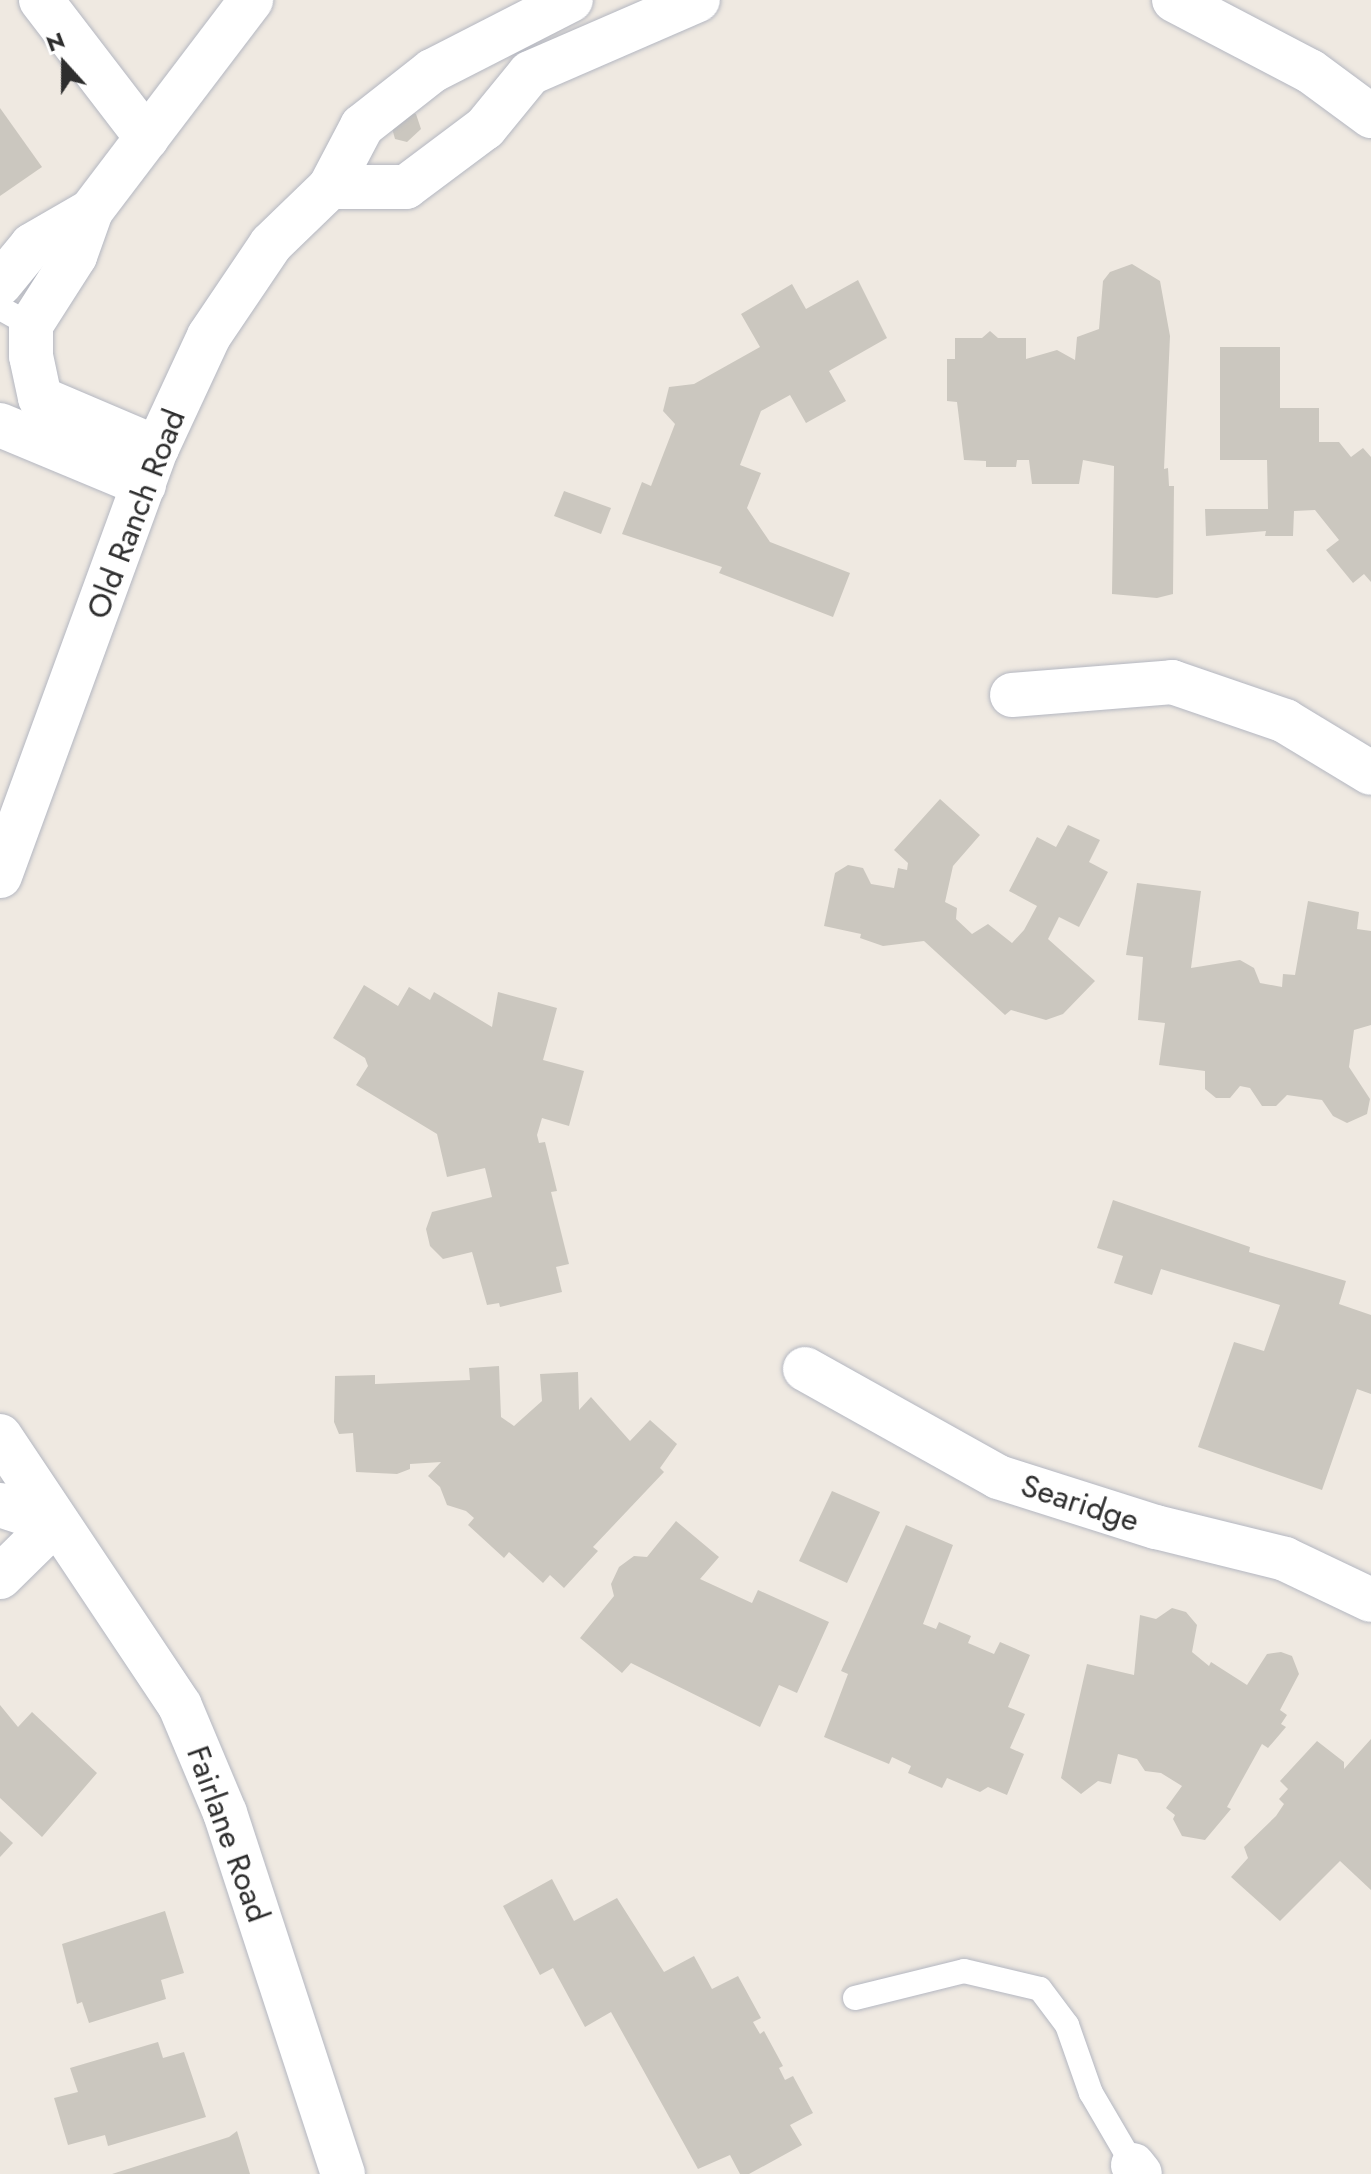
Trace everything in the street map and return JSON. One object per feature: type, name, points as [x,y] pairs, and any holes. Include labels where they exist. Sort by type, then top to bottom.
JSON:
[{"type":"street","points":[[41,0],[147,138]]},
{"type":"street","points":[[151,467],[40,398],[31,356],[16,316],[75,256],[91,211],[251,0]]},
{"type":"street","name":"Old Ranch Road","points":[[0,871],[151,467],[209,336],[271,244],[330,187],[362,126],[432,71],[571,0]]},
{"type":"street","points":[[330,187],[406,187],[485,128],[530,73],[698,0]]},
{"type":"street","points":[[1174,0],[1310,71],[1371,116]]},
{"type":"street","points":[[0,284],[32,245],[91,211]]},
{"type":"street","points":[[0,425],[151,467]]},
{"type":"street","points":[[1012,695],[1172,682],[1285,721],[1371,773]]},
{"type":"street","name":"Searidge","points":[[805,1369],[998,1477],[1156,1527],[1285,1559],[1371,1600]]},
{"type":"street","name":"Fairlane Road","points":[[0,1436],[55,1523],[180,1706],[225,1813],[343,2174]]},
{"type":"street","points":[[0,1505],[55,1523],[0,1577]]},
{"type":"lane","points":[[855,1998],[964,1971],[1040,1989],[1067,2025],[1091,2093],[1136,2169]]},
{"type":"building","points":[[0,108],[42,167],[0,196]]},
{"type":"building","points":[[402,109],[416,114],[421,129],[407,142],[395,139],[390,121]]},
{"type":"building","points":[[1132,264],[1160,281],[1170,336],[1164,469],[1168,468],[1169,486],[1174,486],[1173,594],[1157,598],[1112,594],[1114,466],[1083,460],[1079,484],[1032,484],[1029,460],[1017,460],[1016,467],[986,467],[986,461],[964,460],[957,402],[947,401],[947,359],[955,359],[955,338],[982,338],[990,331],[998,338],[1026,338],[1026,359],[1057,350],[1075,360],[1077,337],[1099,329],[1103,281],[1110,272]]},
{"type":"building","points":[[858,280],[887,338],[829,371],[846,401],[806,423],[790,395],[761,411],[740,465],[761,473],[747,508],[770,542],[850,573],[833,617],[719,573],[722,567],[622,534],[642,482],[651,486],[675,424],[663,411],[669,387],[694,384],[760,347],[741,314],[792,284],[806,309]]},
{"type":"building","points":[[1220,347],[1280,347],[1280,408],[1319,408],[1319,442],[1339,442],[1351,457],[1363,448],[1371,457],[1371,582],[1364,574],[1353,583],[1326,550],[1339,540],[1315,510],[1294,511],[1293,536],[1265,536],[1266,531],[1206,536],[1205,509],[1268,509],[1267,460],[1220,460]]},
{"type":"building","points":[[564,491],[611,508],[601,534],[554,516]]},
{"type":"building","points":[[940,799],[980,835],[953,866],[945,902],[957,908],[956,919],[972,934],[988,924],[1012,943],[1024,930],[1037,906],[1009,891],[1037,837],[1056,847],[1068,825],[1100,840],[1089,862],[1108,872],[1079,927],[1059,917],[1048,939],[1095,981],[1063,1014],[1046,1020],[1011,1010],[1005,1015],[924,941],[883,946],[860,938],[861,934],[824,926],[835,873],[848,865],[863,868],[871,884],[894,888],[898,868],[907,870],[908,863],[894,850]]},
{"type":"building","points":[[1137,883],[1201,891],[1191,968],[1240,960],[1254,968],[1260,983],[1282,987],[1283,974],[1295,975],[1308,901],[1359,912],[1357,929],[1371,931],[1371,1025],[1354,1030],[1349,1067],[1370,1099],[1367,1114],[1347,1123],[1333,1116],[1322,1100],[1287,1095],[1276,1106],[1262,1106],[1250,1088],[1240,1086],[1230,1098],[1216,1098],[1205,1089],[1205,1071],[1159,1065],[1165,1023],[1138,1020],[1143,957],[1126,955]]},
{"type":"building","points":[[364,985],[398,1006],[409,987],[430,1000],[434,992],[492,1027],[498,992],[557,1008],[543,1060],[584,1071],[569,1126],[542,1118],[537,1135],[539,1143],[545,1142],[557,1191],[551,1192],[569,1264],[556,1267],[562,1292],[500,1307],[499,1303],[487,1305],[472,1252],[443,1259],[430,1246],[426,1229],[432,1212],[492,1197],[485,1168],[447,1177],[437,1134],[356,1085],[368,1066],[365,1058],[333,1038]]},
{"type":"building","points":[[1113,1200],[1250,1247],[1249,1252],[1346,1281],[1339,1304],[1371,1315],[1371,1394],[1357,1389],[1322,1490],[1198,1447],[1234,1342],[1264,1351],[1280,1305],[1161,1269],[1152,1295],[1114,1283],[1123,1256],[1097,1248]]},
{"type":"building","points":[[499,1366],[501,1417],[514,1426],[542,1401],[540,1374],[578,1372],[579,1410],[591,1397],[630,1441],[650,1420],[677,1444],[660,1468],[664,1472],[593,1547],[598,1551],[564,1588],[550,1575],[543,1583],[509,1552],[504,1558],[468,1525],[474,1518],[466,1511],[447,1505],[440,1487],[428,1476],[441,1462],[410,1464],[410,1469],[397,1474],[356,1472],[353,1433],[339,1434],[334,1422],[335,1376],[375,1375],[375,1384],[470,1380],[469,1368]]},
{"type":"building","points":[[832,1491],[880,1512],[847,1583],[799,1561]]},
{"type":"building","points":[[676,1521],[719,1557],[700,1579],[752,1603],[758,1590],[829,1622],[797,1693],[779,1685],[760,1727],[631,1663],[622,1673],[580,1638],[614,1596],[611,1584],[619,1567],[634,1556],[647,1557]]},
{"type":"building","points":[[906,1525],[953,1545],[923,1624],[936,1629],[939,1622],[971,1636],[968,1643],[994,1654],[1000,1642],[1030,1655],[1008,1707],[1025,1714],[1010,1748],[1024,1754],[1007,1795],[988,1787],[980,1792],[947,1778],[942,1788],[908,1773],[911,1766],[892,1757],[889,1764],[824,1737],[848,1674],[841,1671]]},
{"type":"building","points":[[1172,1608],[1186,1612],[1197,1625],[1192,1652],[1209,1666],[1211,1662],[1247,1685],[1267,1654],[1281,1652],[1292,1656],[1299,1674],[1280,1710],[1287,1715],[1281,1724],[1286,1727],[1268,1748],[1262,1744],[1227,1807],[1231,1809],[1205,1840],[1182,1836],[1173,1819],[1175,1815],[1166,1808],[1182,1786],[1161,1773],[1145,1771],[1137,1759],[1118,1754],[1111,1784],[1098,1781],[1081,1794],[1061,1778],[1087,1664],[1134,1675],[1140,1615],[1156,1619]]},
{"type":"building","points":[[0,1705],[18,1727],[32,1712],[97,1773],[42,1837],[0,1798]]},
{"type":"building","points":[[1371,1739],[1371,1890],[1340,1861],[1280,1921],[1231,1877],[1248,1858],[1244,1847],[1276,1816],[1284,1804],[1279,1799],[1288,1789],[1280,1781],[1317,1741],[1344,1762],[1344,1769]]},
{"type":"building","points":[[0,1831],[13,1843],[0,1857]]},
{"type":"building","points":[[552,1879],[574,1921],[617,1898],[664,1972],[694,1956],[712,1989],[738,1976],[761,2018],[753,2022],[760,2034],[764,2031],[783,2066],[779,2068],[785,2080],[793,2076],[813,2113],[790,2125],[802,2145],[749,2174],[740,2174],[730,2155],[698,2169],[611,2012],[585,2027],[553,1968],[540,1975],[503,1906]]},
{"type":"building","points":[[165,1911],[184,1973],[161,1980],[166,1999],[89,2023],[82,2002],[77,2004],[62,1944]]},
{"type":"building","points":[[158,2042],[163,2058],[184,2052],[206,2117],[108,2146],[105,2135],[68,2145],[54,2098],[78,2092],[70,2068]]},
{"type":"building","points":[[237,2131],[250,2174],[112,2174],[229,2137]]}]
